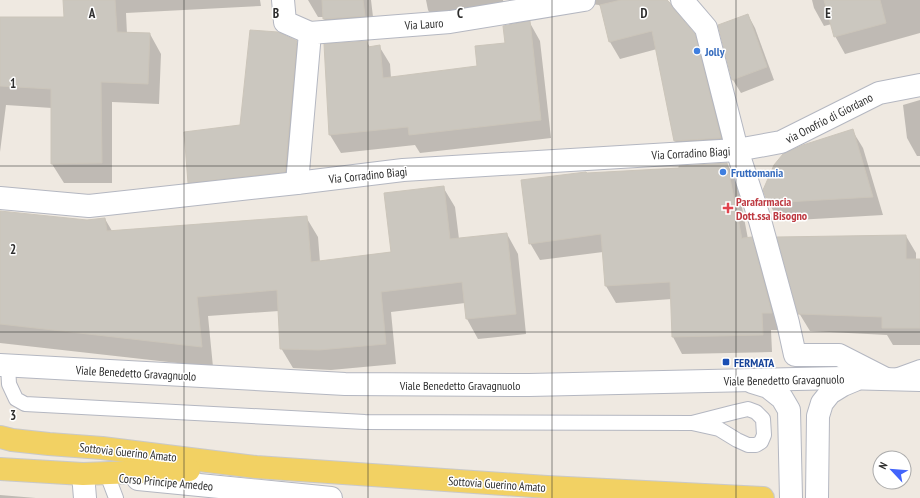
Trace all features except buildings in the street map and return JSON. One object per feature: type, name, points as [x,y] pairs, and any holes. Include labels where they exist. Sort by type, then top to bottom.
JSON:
[{"type":"main road","name":"Sottovia Guerino Amato","points":[[0,437],[12,440],[102,448],[256,467],[547,487],[763,498]]},
{"type":"main road","name":"Sottovia Guerino Amato","points":[[83,474],[256,467]]},
{"type":"main road","name":"Corso Principe Amedeo","points":[[0,469],[83,474]]},
{"type":"street","name":"Via Lauro","points":[[283,0],[285,22],[310,33],[450,22],[584,0]]},
{"type":"street","points":[[682,0],[706,28],[738,150],[759,217],[788,323],[795,355],[839,355],[886,379]]},
{"type":"street","points":[[297,183],[310,33]]},
{"type":"street","name":"via Onofrio di Giordano","points":[[738,150],[781,142],[878,93],[920,85]]},
{"type":"street","name":"Via Corradino Biagi","points":[[0,198],[89,206],[403,170],[738,150]]},
{"type":"street","name":"Viale Benedetto Gravagnuolo","points":[[4,365],[345,384],[529,385],[859,378],[920,380]]},
{"type":"street","points":[[817,498],[818,416],[822,403],[830,393],[859,378]]},
{"type":"street","points":[[744,380],[768,387],[782,398],[789,410],[791,498]]},
{"type":"street","points":[[83,474],[85,498]]},
{"type":"street","name":"Corso Principe Amedeo","points":[[83,474],[271,495],[331,498]]},
{"type":"lane","points":[[4,365],[9,384],[16,399],[25,404],[365,422],[692,423]]},
{"type":"lane","points":[[886,379],[920,367]]},
{"type":"lane","points":[[108,477],[116,498]]},
{"type":"place","name":"Jolly","points":[[697,51]]},
{"type":"place","name":"Fruttomania","points":[[723,172]]},
{"type":"place","name":"Parafarmacia Dott.ssa Bisogno","points":[[728,208]]},
{"type":"place","name":"FERMATA","points":[[726,362]]}]
